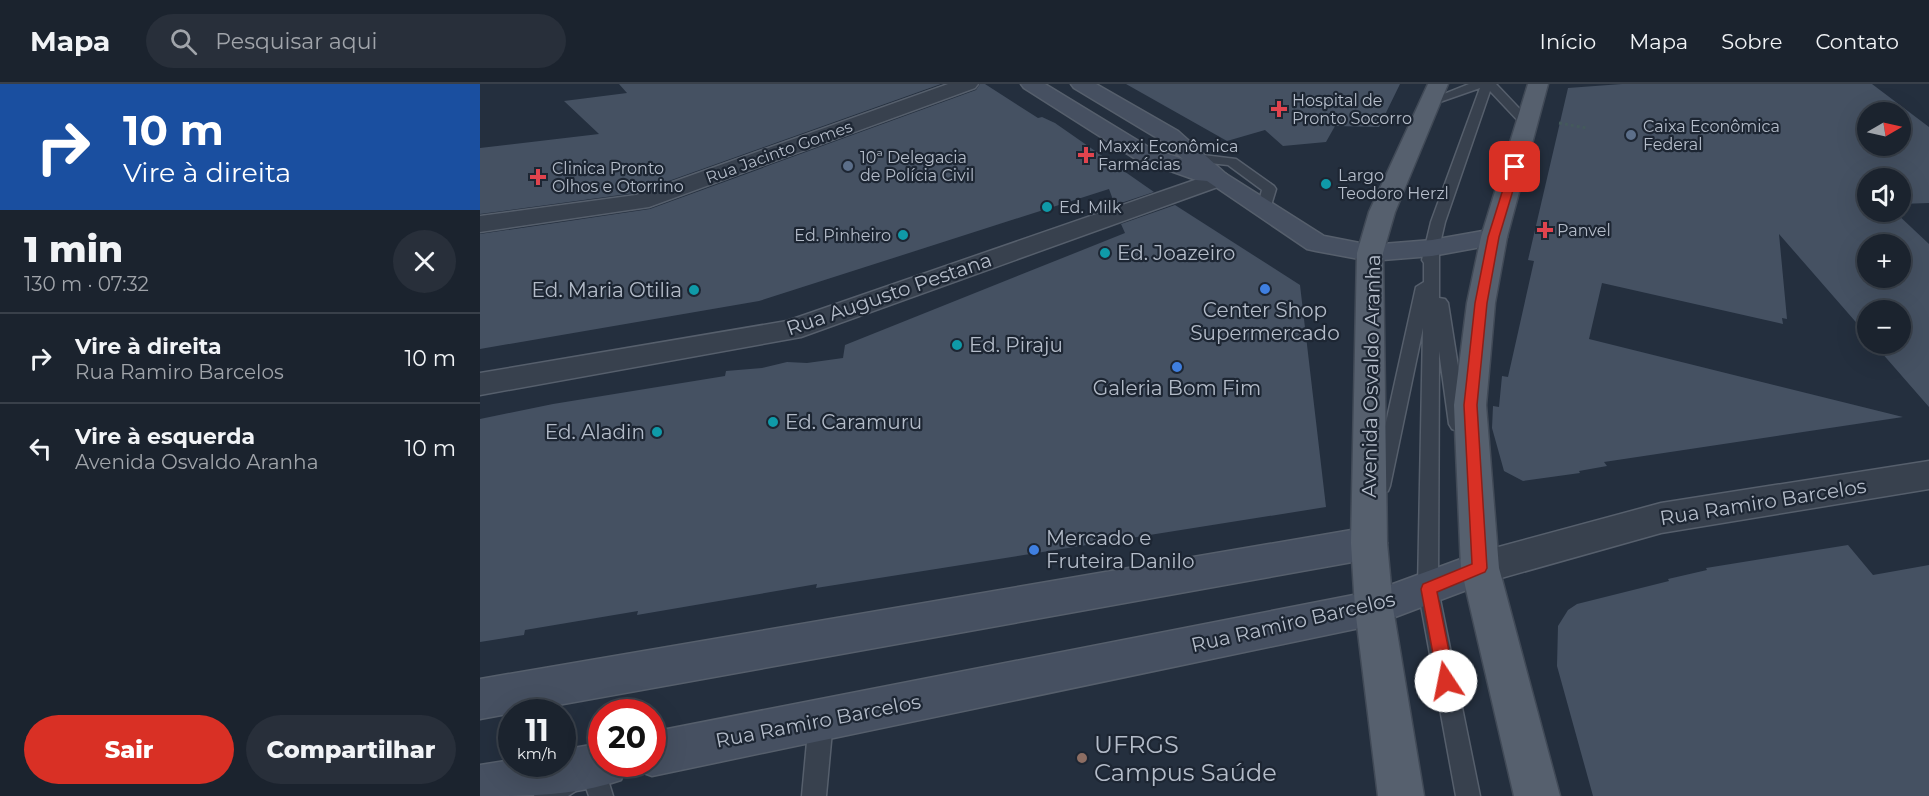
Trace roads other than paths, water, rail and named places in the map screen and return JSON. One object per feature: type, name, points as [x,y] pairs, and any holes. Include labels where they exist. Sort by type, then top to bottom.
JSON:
[{"type":"main road","points":[[1031,84],[1142,153],[1218,180]]},
{"type":"main road","points":[[1082,84],[1170,136],[1218,180],[1316,243],[1371,254],[1432,248],[1494,237]]},
{"type":"main road","points":[[1536,796],[1480,568],[1470,405],[1481,303],[1494,237],[1538,84]]},
{"type":"main road","name":"Avenida Osvaldo Aranha","points":[[1401,796],[1374,608],[1369,543],[1371,254],[1382,212],[1434,93]]},
{"type":"main road","points":[[480,699],[1369,543]]},
{"type":"main road","name":"Rua Ramiro Barcelos","points":[[666,751],[1374,608],[1480,568]]},
{"type":"main road","points":[[480,788],[588,776]]},
{"type":"street","name":"Rua Jacinto Gomes","points":[[480,224],[640,202],[968,84]]},
{"type":"street","name":"Rua Augusto Pestana","points":[[480,384],[791,330],[1218,180]]},
{"type":"street","name":"Rua Ramiro Barcelos","points":[[1480,568],[1661,518],[1929,475]]},
{"type":"lane","points":[[1434,93],[1480,84]]},
{"type":"lane","points":[[1369,543],[1438,222],[1489,84],[1527,123]]},
{"type":"lane","points":[[1195,158],[1231,162],[1269,189],[1264,209]]},
{"type":"lane","points":[[1432,248],[1480,568]]},
{"type":"lane","points":[[1432,248],[1428,589],[1468,796]]},
{"type":"lane","points":[[814,796],[821,720]]},
{"type":"lane","points":[[546,796],[594,777]]},
{"type":"place","name":"Hospital de Pronto Socorro","points":[[1279,109]]},
{"type":"place","name":"Caixa Econômica Federal","points":[[1631,135]]},
{"type":"place","name":"Maxxi Econômica Farmácias","points":[[1086,155]]},
{"type":"place","name":"10ª Delegacia de Polícia Civil","points":[[848,166]]},
{"type":"place","name":"Clinica Pronto Olhos e Otorrino","points":[[538,177]]},
{"type":"place","name":"Largo Teodoro Herzl","points":[[1326,184]]},
{"type":"place","name":"Ed. Milk","points":[[1047,207]]},
{"type":"place","name":"Panvel","points":[[1545,230]]},
{"type":"place","name":"Ed. Pinheiro","points":[[903,235]]},
{"type":"place","name":"Ed. Joazeiro","points":[[1105,253]]},
{"type":"place","name":"Center Shop Supermercado","points":[[1265,289]]},
{"type":"place","name":"Ed. Maria Otilia","points":[[694,290]]},
{"type":"place","name":"Ed. Piraju","points":[[957,345]]},
{"type":"place","name":"Galeria Bom Fim","points":[[1177,367]]},
{"type":"place","name":"Ed. Caramuru","points":[[773,422]]},
{"type":"place","name":"Ed. Aladin","points":[[657,432]]},
{"type":"place","name":"Mercado e Fruteira Danilo","points":[[1034,550]]},
{"type":"place","name":"UFRGS Campus Saúde","points":[[1082,758]]}]
